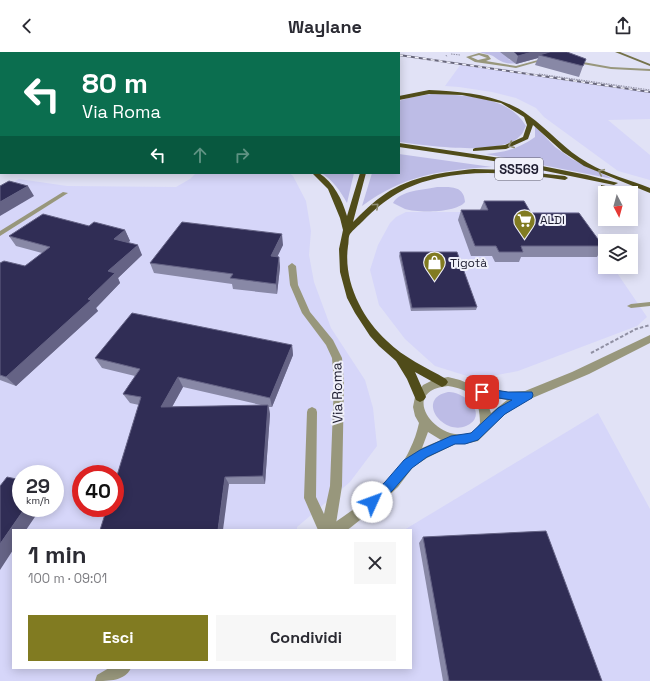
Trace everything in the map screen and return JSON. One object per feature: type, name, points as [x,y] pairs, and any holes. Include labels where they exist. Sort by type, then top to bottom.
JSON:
[{"type":"highway","points":[[400,98],[429,92],[462,93],[503,102],[526,116],[565,151],[586,165],[642,194]]},
{"type":"highway","points":[[449,150],[506,148],[526,138],[530,125],[526,116]]},
{"type":"highway","name":"SS569","points":[[400,145],[449,150],[558,170],[642,194]]},
{"type":"highway","name":"SS569","points":[[400,151],[473,160],[642,194]]},
{"type":"highway","points":[[347,232],[384,198],[406,186],[439,175],[475,170],[507,170],[572,179]]},
{"type":"highway","points":[[316,174],[327,183],[336,198],[343,215],[347,232]]},
{"type":"highway","points":[[364,174],[347,232],[343,259],[349,289],[359,311],[369,325],[394,353],[412,377],[420,397]]},
{"type":"highway","points":[[394,353],[442,382]]},
{"type":"main road","points":[[617,52],[650,64]]},
{"type":"street","points":[[511,67],[495,63],[487,56],[478,53],[468,57],[469,59],[511,67],[522,66],[555,57],[545,54]]},
{"type":"street","points":[[478,61],[489,59]]},
{"type":"street","points":[[567,60],[604,67],[631,70],[650,70]]},
{"type":"street","points":[[0,234],[65,193]]},
{"type":"street","name":"Via Roma","points":[[292,266],[294,286],[306,313],[330,343],[337,358],[339,383],[336,486],[328,529]]},
{"type":"street","points":[[486,424],[501,411],[528,395],[576,375],[650,339]]},
{"type":"street","points":[[473,390],[486,406],[488,415],[486,424],[482,431],[474,437],[454,439],[438,434],[425,423],[420,414],[418,405],[420,397],[425,389],[433,384],[442,382],[463,385],[473,390],[508,396],[528,395]]},
{"type":"street","name":"Via Roma","points":[[312,412],[310,498],[325,529]]},
{"type":"street","points":[[337,529],[372,502],[389,486],[408,464],[416,450],[425,423]]},
{"type":"street","points":[[408,464],[423,454],[454,439]]},
{"type":"street","points":[[104,681],[122,669]]},
{"type":"lane","points":[[631,306],[650,304]]},
{"type":"path","points":[[451,54],[461,55]]},
{"type":"path","points":[[539,74],[650,90]]},
{"type":"path","points":[[586,356],[636,329],[650,325]]},
{"type":"shaded area","points":[[480,52],[502,52],[514,58],[508,59],[518,63],[511,64],[504,62],[493,56]]},
{"type":"shaded area","points":[[461,64],[650,92],[650,119],[608,120],[650,155],[650,180],[618,171],[544,117],[536,108],[516,98],[492,92],[445,86]]},
{"type":"shaded area","points":[[431,94],[470,96],[483,99],[508,108],[518,116],[526,126],[520,136],[510,142],[497,146],[462,148],[400,142],[400,101]]},
{"type":"shaded area","points":[[535,126],[555,147],[572,159],[613,179],[486,154],[506,151],[523,144],[535,137]]},
{"type":"shaded area","points":[[400,154],[492,167],[440,172],[424,176],[393,187],[362,206],[372,174],[400,174]]},
{"type":"shaded area","points":[[195,174],[290,174],[293,176],[306,201],[311,231],[309,255],[314,282],[331,328],[365,380],[373,408],[377,446],[350,482],[297,527],[297,529],[12,529],[12,669],[412,669],[412,529],[406,529],[598,413],[650,509],[650,681],[0,681],[0,189],[19,179],[67,186],[176,187],[190,179]]},
{"type":"shaded area","points":[[322,174],[354,174],[347,203],[336,186]]},
{"type":"shaded area","points":[[437,187],[456,188],[462,192],[465,202],[454,208],[436,211],[405,209],[393,203],[401,195]]},
{"type":"shaded area","points":[[406,212],[576,212],[598,245],[598,274],[618,274],[647,317],[637,326],[518,371],[492,376],[467,376],[435,366],[405,339],[379,305],[370,270],[378,245],[390,223],[396,217]]},
{"type":"shaded area","points":[[448,392],[462,396],[473,405],[476,416],[473,422],[466,426],[457,428],[449,426],[441,421],[436,415],[433,408],[434,402],[438,396]]},
{"type":"building","points":[[514,52],[532,52],[518,56]]},
{"type":"building","points":[[550,52],[567,52],[586,59],[583,66],[539,55]]},
{"type":"building","points":[[9,181],[28,186],[0,202],[0,186]]},
{"type":"building","name":"ALDI","points":[[484,201],[524,201],[531,213],[579,213],[598,239],[598,246],[521,246],[523,252],[499,252],[496,246],[475,246],[461,210],[488,210]]},
{"type":"building","points":[[43,214],[89,226],[94,222],[125,230],[114,239],[138,245],[108,271],[115,273],[88,299],[91,300],[6,377],[0,375],[0,263],[4,261],[25,266],[50,247],[9,236]]},
{"type":"building","points":[[182,222],[282,234],[271,256],[279,257],[276,284],[230,278],[233,274],[150,263]]},
{"type":"building","name":"Tigotà","points":[[400,252],[457,252],[477,307],[412,308]]},
{"type":"building","points":[[132,313],[292,345],[270,398],[178,377],[161,407],[268,405],[263,476],[225,477],[218,529],[100,529],[104,517],[124,517],[124,465],[120,465],[141,397],[123,394],[140,369],[95,358]]},
{"type":"building","points":[[7,477],[12,478],[12,517],[19,517],[0,544],[0,486]]},
{"type":"building","points":[[546,531],[602,681],[449,681],[423,537]]},
{"type":"railway","points":[[400,55],[650,92]]},
{"type":"place","name":"ALDI","points":[[525,240]]},
{"type":"place","name":"Tigotà","points":[[435,282]]},
{"type":"route","points":[[372,502],[389,486],[408,464],[439,445],[454,439],[474,437],[482,431],[486,424],[501,411],[528,395],[508,396],[482,392]]}]
